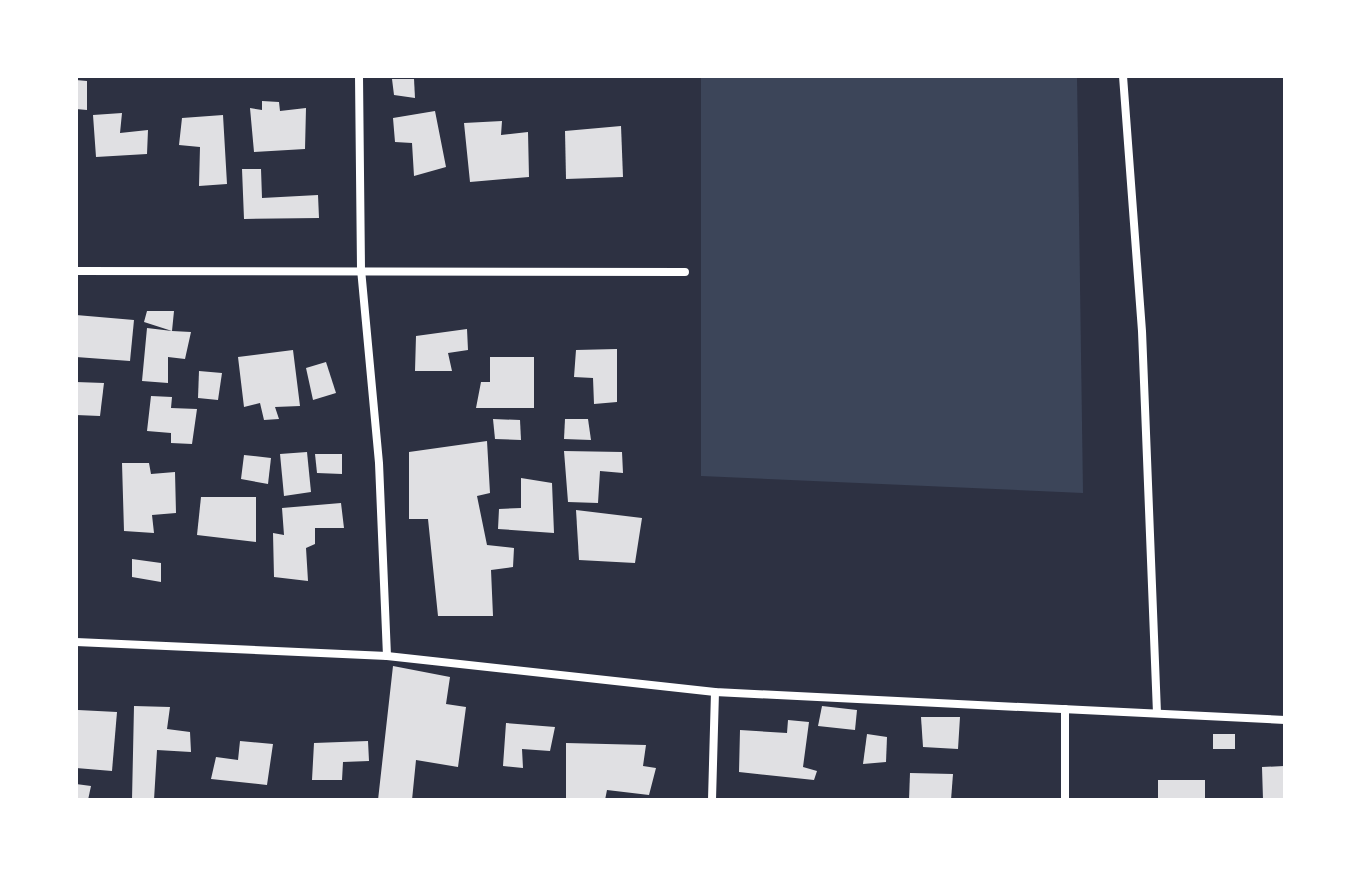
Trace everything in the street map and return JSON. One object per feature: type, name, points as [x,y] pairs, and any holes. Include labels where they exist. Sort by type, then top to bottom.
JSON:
[{"type":"street","points":[[359,76],[361,269],[379,463],[387,656]]},
{"type":"street","points":[[1123,76],[1142,331],[1157,713]]},
{"type":"street","points":[[76,271],[361,269],[685,272]]},
{"type":"street","points":[[76,642],[387,656],[715,692],[1285,720]]},
{"type":"street","points":[[712,800],[715,692]]},
{"type":"street","points":[[1065,709],[1065,800]]},
{"type":"shaded area","points":[[701,76],[1077,76],[1083,493],[701,476]]},
{"type":"building","points":[[392,79],[414,79],[415,98],[394,95]]},
{"type":"building","points":[[76,80],[87,81],[87,110],[76,109]]},
{"type":"building","points":[[262,101],[279,102],[280,111],[306,108],[305,149],[254,152],[250,108],[262,110]]},
{"type":"building","points":[[435,111],[446,167],[414,176],[412,143],[395,142],[393,118]]},
{"type":"building","points":[[122,113],[120,133],[148,130],[147,154],[96,157],[93,115]]},
{"type":"building","points":[[223,115],[227,184],[199,186],[200,147],[179,145],[182,118]]},
{"type":"building","points":[[502,121],[501,135],[528,132],[529,177],[470,182],[464,123]]},
{"type":"building","points":[[621,126],[623,177],[566,179],[565,131]]},
{"type":"building","points":[[242,169],[261,169],[262,198],[318,195],[319,218],[244,219]]},
{"type":"building","points":[[147,311],[174,311],[172,331],[144,322]]},
{"type":"building","points":[[76,315],[134,320],[130,361],[76,357]]},
{"type":"building","points":[[147,328],[191,332],[185,359],[168,357],[168,383],[142,381]]},
{"type":"building","points":[[467,329],[468,350],[448,353],[452,371],[415,371],[416,336]]},
{"type":"building","points":[[617,349],[617,402],[594,404],[593,378],[574,377],[576,350]]},
{"type":"building","points":[[293,350],[300,406],[275,407],[279,419],[264,420],[260,403],[244,407],[238,357]]},
{"type":"building","points":[[490,357],[534,357],[534,408],[476,408],[481,382],[490,382]]},
{"type":"building","points":[[326,362],[336,393],[313,400],[306,368]]},
{"type":"building","points":[[199,371],[222,373],[218,400],[198,398]]},
{"type":"building","points":[[76,382],[104,383],[100,416],[76,415]]},
{"type":"building","points":[[151,396],[172,397],[171,408],[197,409],[192,444],[171,443],[171,433],[147,431]]},
{"type":"building","points":[[493,419],[520,420],[521,440],[495,439]]},
{"type":"building","points":[[565,419],[588,419],[591,440],[564,439]]},
{"type":"building","points":[[487,441],[490,493],[477,496],[487,545],[514,548],[513,567],[491,570],[493,616],[438,616],[428,519],[409,519],[409,452]]},
{"type":"building","points":[[564,451],[622,452],[623,473],[600,471],[598,503],[568,502]]},
{"type":"building","points":[[307,452],[311,492],[284,496],[280,454]]},
{"type":"building","points":[[315,454],[342,454],[342,474],[317,473]]},
{"type":"building","points":[[244,455],[271,458],[268,484],[241,479]]},
{"type":"building","points":[[122,463],[149,463],[151,474],[175,472],[176,513],[152,515],[154,533],[124,531]]},
{"type":"building","points":[[521,478],[552,483],[554,533],[498,529],[499,509],[521,508]]},
{"type":"building","points":[[201,497],[256,497],[256,542],[197,535]]},
{"type":"building","points":[[341,503],[344,528],[315,528],[315,544],[306,548],[308,581],[274,577],[273,533],[284,535],[282,508]]},
{"type":"building","points":[[576,510],[642,518],[635,563],[579,560]]},
{"type":"building","points":[[132,559],[161,563],[161,582],[132,577]]},
{"type":"building","points":[[393,666],[450,677],[446,704],[466,707],[458,767],[416,760],[412,800],[378,800]]},
{"type":"building","points":[[134,706],[170,707],[167,729],[190,732],[191,752],[157,750],[154,800],[132,800]]},
{"type":"building","points":[[822,706],[857,710],[855,730],[818,726]]},
{"type":"building","points":[[78,710],[117,712],[112,771],[76,768]]},
{"type":"building","points":[[921,717],[960,717],[958,749],[923,747]]},
{"type":"building","points":[[788,720],[809,722],[803,767],[817,771],[814,780],[739,772],[740,730],[787,733]]},
{"type":"building","points":[[506,723],[555,727],[550,751],[522,749],[523,768],[503,766]]},
{"type":"building","points":[[867,734],[887,737],[886,762],[863,764]]},
{"type":"building","points":[[1213,734],[1235,734],[1235,749],[1213,749]]},
{"type":"building","points":[[240,741],[273,744],[267,785],[211,779],[216,757],[238,760]]},
{"type":"building","points":[[368,741],[369,761],[343,762],[342,780],[312,780],[314,743]]},
{"type":"building","points":[[566,743],[646,745],[643,766],[656,768],[649,795],[607,790],[605,800],[566,800]]},
{"type":"building","points":[[1284,766],[1285,800],[1263,800],[1262,767]]},
{"type":"building","points":[[910,773],[953,774],[951,800],[909,800]]},
{"type":"building","points":[[1158,780],[1205,780],[1205,800],[1158,800]]},
{"type":"building","points":[[76,784],[91,786],[88,800],[76,800]]}]
